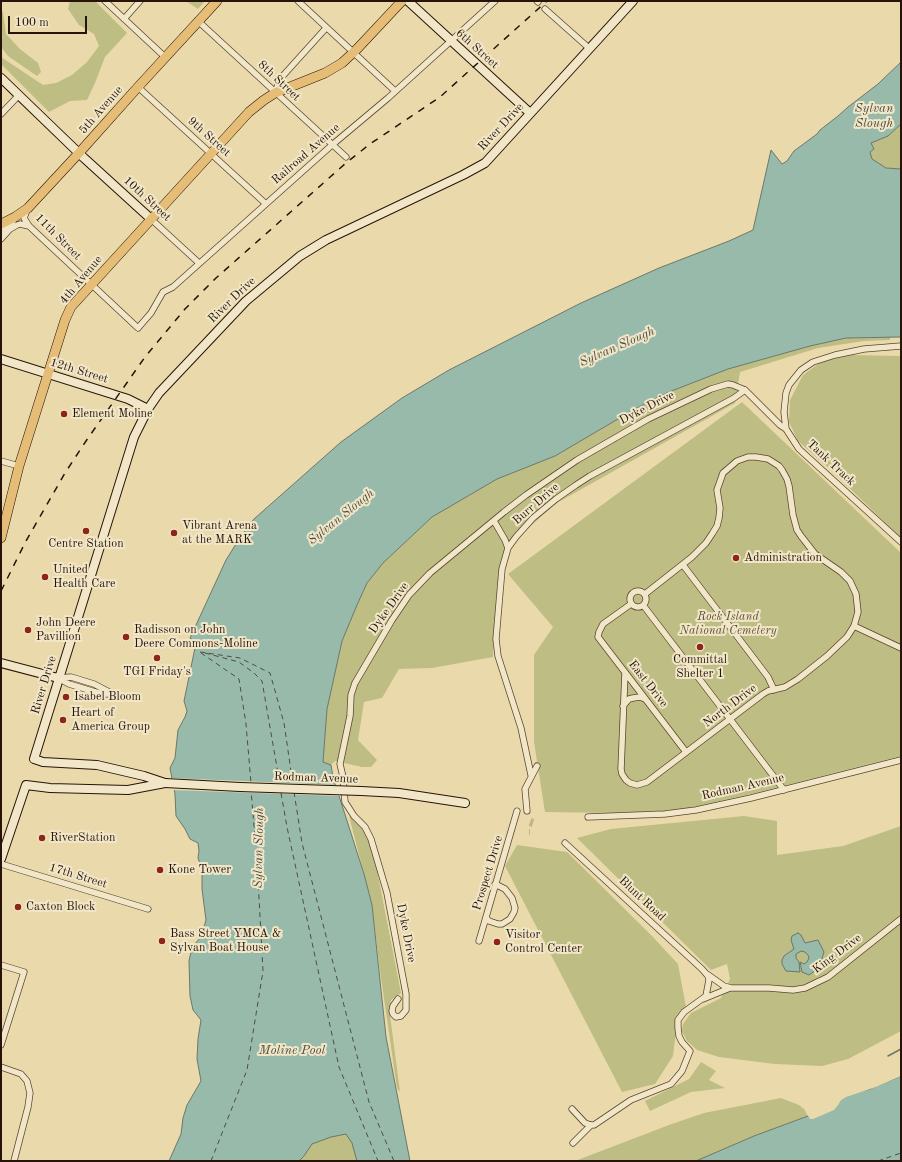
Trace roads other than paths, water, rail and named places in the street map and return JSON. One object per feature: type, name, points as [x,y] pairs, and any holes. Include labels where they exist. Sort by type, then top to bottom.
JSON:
[{"type":"main road","name":"5th Avenue","points":[[15,217],[28,208],[217,1]]},
{"type":"main road","name":"4th Avenue","points":[[1,538],[19,466],[69,311],[91,284],[249,112],[275,93],[325,73],[342,63],[402,1]]},
{"type":"main road","points":[[1,224],[15,217]]},
{"type":"street","points":[[105,1],[165,57]]},
{"type":"street","points":[[124,19],[140,1]]},
{"type":"street","points":[[298,1],[395,91]]},
{"type":"street","name":"6th Street","points":[[408,1],[530,113]]},
{"type":"street","name":"Railroad Avenue","points":[[138,328],[151,313],[163,292],[173,287],[495,1]]},
{"type":"street","name":"River Drive","points":[[165,783],[144,776],[99,766],[43,762],[34,759],[134,437],[148,409],[159,393],[246,301],[300,256],[330,238],[474,170],[493,154],[633,1]]},
{"type":"street","points":[[545,9],[590,49]]},
{"type":"street","name":"8th Street","points":[[198,21],[346,158]]},
{"type":"street","points":[[275,93],[280,79],[326,28]]},
{"type":"street","name":"10th Street","points":[[1,78],[79,153],[199,263]]},
{"type":"street","name":"9th Street","points":[[138,87],[266,204]]},
{"type":"street","points":[[1,114],[19,95]]},
{"type":"street","name":"11th Street","points":[[28,208],[24,218],[29,226],[138,328]]},
{"type":"street","name":"5th Avenue","points":[[1,232],[15,217]]},
{"type":"street","points":[[1,239],[17,225],[20,224],[29,226]]},
{"type":"street","name":"Tank Track","points":[[901,346],[864,348],[819,360],[804,368],[793,380],[786,393],[784,412],[786,429],[799,449],[901,542]]},
{"type":"street","name":"12th Street","points":[[1,360],[128,399],[148,409]]},
{"type":"street","name":"Dyke Drive","points":[[398,999],[393,1006],[392,1011],[396,1017],[401,1016],[406,1010],[406,994],[387,893],[370,835],[362,823],[349,810],[345,802],[340,764],[350,716],[351,695],[355,683],[375,647],[409,595],[444,561],[526,495],[564,468],[648,419],[720,386],[733,385],[745,390]]},
{"type":"street","points":[[745,390],[780,425],[786,429]]},
{"type":"street","name":"Burr Drive","points":[[531,775],[521,728],[498,656],[496,639],[502,569],[508,548],[533,518],[576,485],[734,398],[745,390]]},
{"type":"street","points":[[645,594],[683,565],[699,550],[717,526],[720,508],[717,490],[724,473],[732,464],[743,458],[763,457],[778,466],[787,479],[797,530],[805,543],[815,554],[841,572],[853,586],[858,607],[854,626],[901,648]]},
{"type":"street","points":[[1,461],[19,466]]},
{"type":"street","points":[[494,521],[508,548]]},
{"type":"street","points":[[683,565],[768,677],[774,690]]},
{"type":"street","points":[[638,590],[645,594],[647,599],[643,605],[636,607],[632,604],[630,599],[633,592],[638,590]]},
{"type":"street","name":"East Drive","points":[[632,604],[603,624],[598,637],[686,752]]},
{"type":"street","points":[[643,605],[784,790]]},
{"type":"street","name":"North Drive","points":[[623,706],[621,769],[623,777],[634,785],[642,785],[763,694],[785,687],[798,679],[841,643],[851,632],[854,626]]},
{"type":"street","points":[[1,663],[58,678],[69,684],[102,694],[113,694],[94,684],[71,676],[58,678]]},
{"type":"street","points":[[623,706],[625,673]]},
{"type":"street","points":[[623,706],[629,699],[640,697],[646,700]]},
{"type":"street","name":"Rodman Avenue","points":[[588,817],[678,813],[720,806],[901,760]]},
{"type":"street","name":"Burr Drive","points":[[527,811],[525,789],[537,766]]},
{"type":"street","points":[[1,859],[26,785],[50,788],[132,790],[165,783]]},
{"type":"street","name":"Rodman Avenue","points":[[165,783],[399,793],[465,803]]},
{"type":"street","name":"Prospect Drive","points":[[479,941],[517,811]]},
{"type":"street","name":"Blunt Road","points":[[565,843],[705,972],[719,984],[731,988]]},
{"type":"street","name":"17th Street","points":[[1,864],[148,909]]},
{"type":"street","points":[[486,918],[489,922],[502,924],[510,919],[514,912],[515,908],[512,898],[504,889],[495,884]]},
{"type":"street","name":"King Drive","points":[[731,988],[793,990],[806,988],[828,977],[901,919]]},
{"type":"street","points":[[1,965],[24,972],[1,1045]]},
{"type":"street","points":[[703,999],[706,996],[709,984],[708,976],[705,972]]},
{"type":"street","points":[[573,1143],[586,1132],[591,1125],[597,1123],[631,1100],[671,1084],[682,1071],[690,1051],[679,1036],[678,1020],[684,1012],[703,999],[731,988]]},
{"type":"street","points":[[1,1066],[22,1074],[29,1088],[30,1100],[14,1161]]},
{"type":"street","points":[[572,1109],[582,1120],[591,1125]]},
{"type":"water","name":"Moline Pool","points":[[901,62],[901,124],[888,136],[871,143],[874,149],[870,152],[872,159],[886,168],[901,169],[901,337],[846,338],[810,346],[728,369],[669,392],[635,409],[555,456],[497,479],[432,517],[383,563],[367,583],[357,605],[342,641],[327,709],[323,762],[331,765],[333,777],[364,874],[372,905],[386,1037],[410,1161],[357,1161],[352,1143],[346,1134],[331,1137],[312,1144],[299,1161],[169,1161],[181,1134],[183,1118],[187,1105],[201,1081],[197,1059],[201,1020],[193,1010],[190,996],[189,961],[192,947],[201,937],[206,920],[202,889],[202,869],[198,858],[198,843],[190,839],[176,816],[175,794],[170,768],[175,758],[178,730],[187,711],[184,701],[196,643],[190,638],[226,560],[241,536],[254,519],[341,442],[402,398],[449,370],[581,303],[659,268],[729,241],[753,230],[771,150],[782,164],[787,161],[794,151],[878,84]]},
{"type":"water","points":[[798,933],[801,935],[805,943],[818,940],[824,952],[820,965],[809,975],[802,972],[800,962],[804,964],[809,958],[805,952],[801,951],[796,954],[800,972],[786,971],[782,964],[784,956],[794,949],[791,940],[792,936]]},
{"type":"water","points":[[901,1076],[901,1161],[696,1161],[754,1136],[835,1106],[838,1099],[849,1094],[870,1089]]},
{"type":"waterway","points":[[888,1056],[901,1049]]},
{"type":"railway","points":[[1,591],[26,541],[65,473],[145,357],[185,309],[216,278],[346,163],[370,144],[440,97],[547,1]]},
{"type":"place","name":"Element Moline","points":[[64,414]]},
{"type":"place","name":"Centre Station","points":[[86,531]]},
{"type":"place","name":"Vibrant Arena at the MARK","points":[[174,533]]},
{"type":"place","name":"Administration","points":[[736,558]]},
{"type":"place","name":"United Health Care","points":[[45,577]]},
{"type":"place","name":"John Deere Pavillion","points":[[28,630]]},
{"type":"place","name":"Radisson on John Deere Commons-Moline","points":[[126,637]]},
{"type":"place","name":"Committal Shelter 1","points":[[700,647]]},
{"type":"place","name":"TGI Friday's","points":[[157,658]]},
{"type":"place","name":"Isabel Bloom","points":[[66,697]]},
{"type":"place","name":"Heart of America Group","points":[[63,720]]},
{"type":"place","name":"RiverStation","points":[[42,838]]},
{"type":"place","name":"Kone Tower","points":[[160,870]]},
{"type":"place","name":"Caxton Block","points":[[18,907]]},
{"type":"place","name":"Bass Street YMCA & Sylvan Boat House","points":[[162,941]]},
{"type":"place","name":"Visitor Control Center","points":[[497,942]]},
{"type":"water label","name":"Sylvan Slough","points":[[874,116]]},
{"type":"water label","name":"Sylvan Slough","points":[[617,347]]},
{"type":"water label","name":"Sylvan Slough","points":[[341,517]]},
{"type":"water label","name":"Sylvan Slough","points":[[259,848]]},
{"type":"park label","name":"Rock Island National Cemetery","points":[[728,624]]}]
